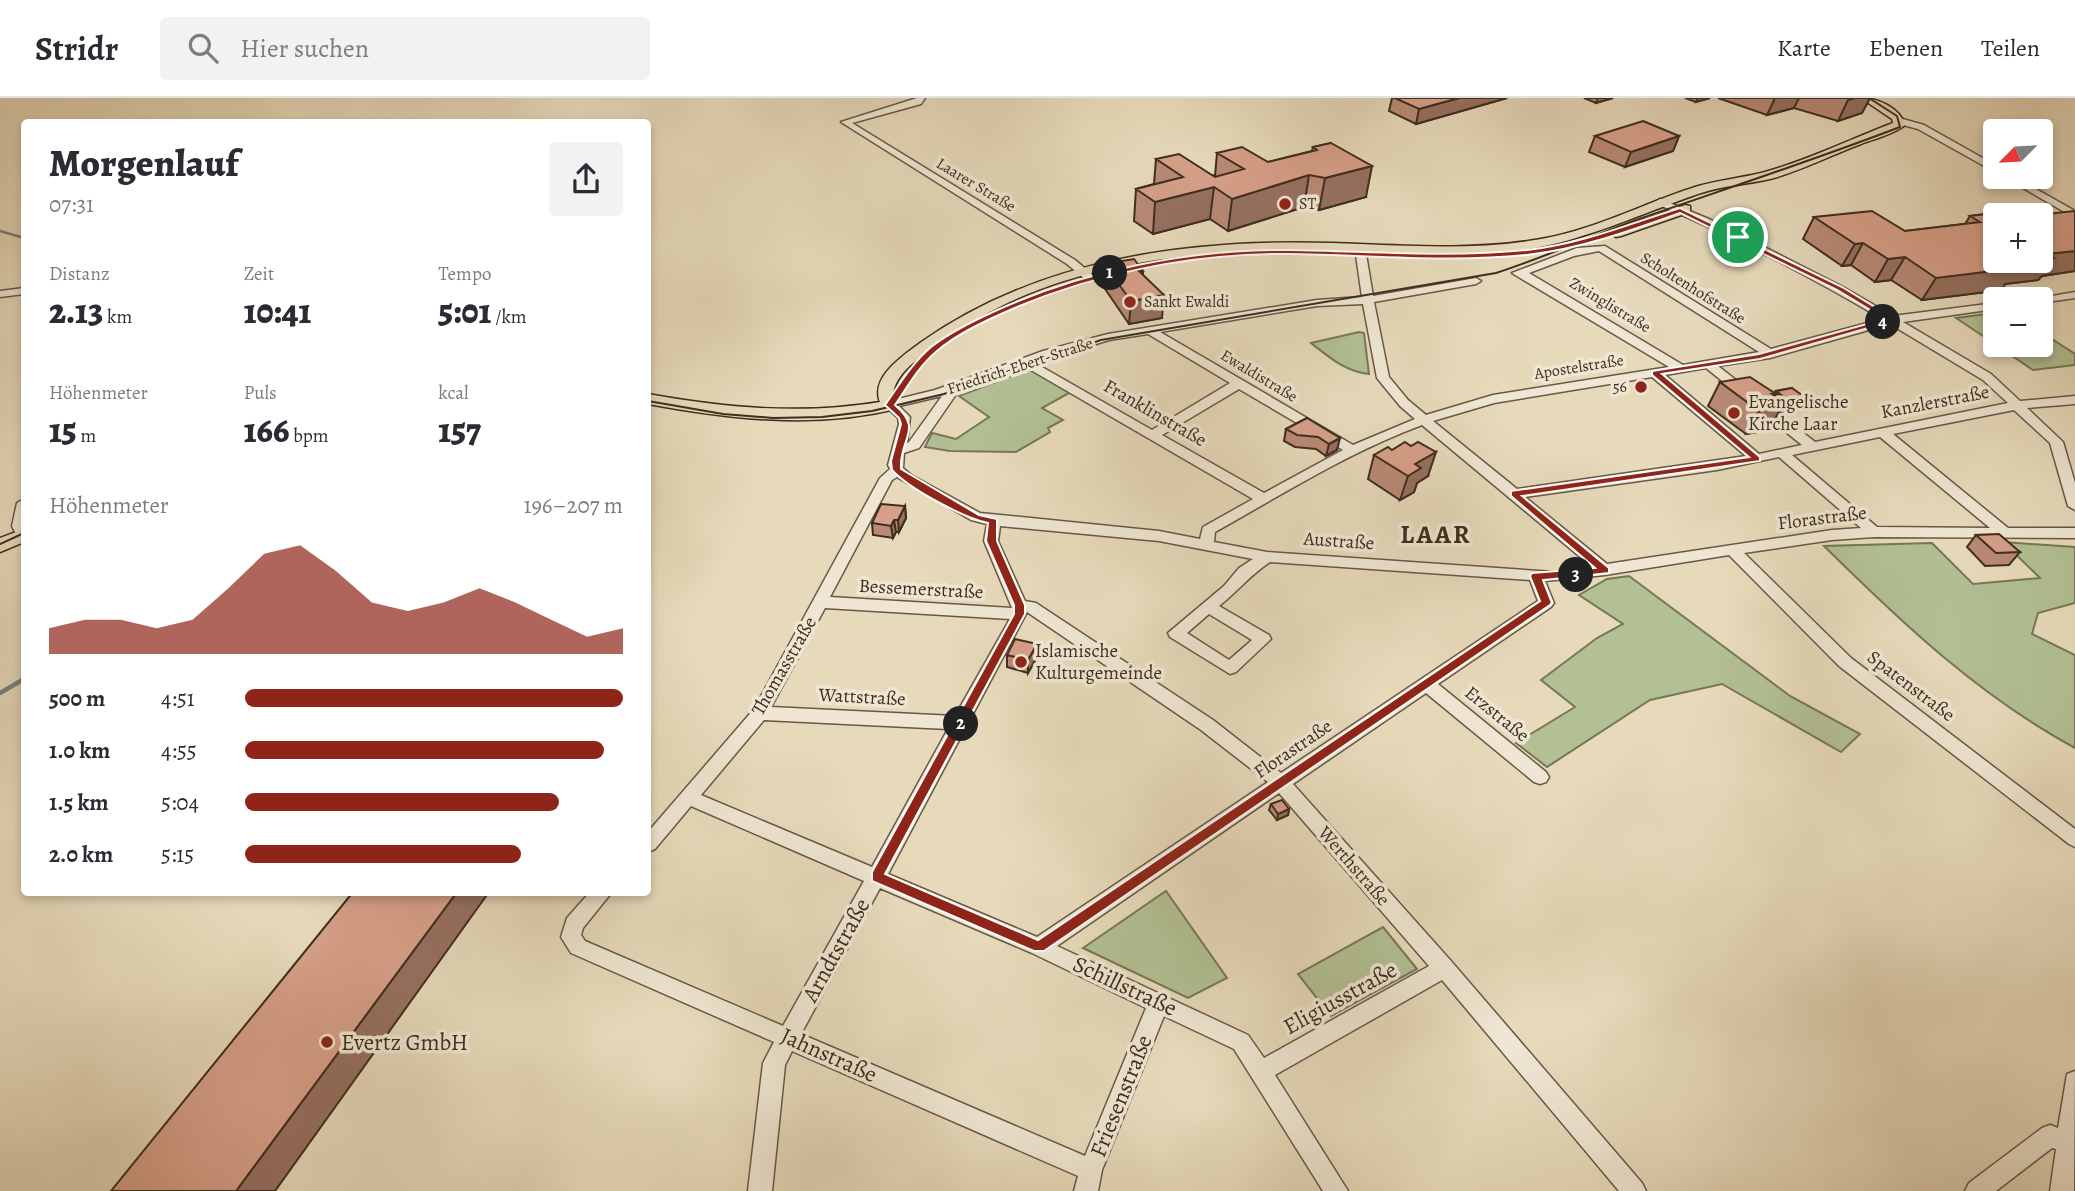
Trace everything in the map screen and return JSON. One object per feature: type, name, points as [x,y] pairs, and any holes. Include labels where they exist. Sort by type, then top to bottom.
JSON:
[{"type":"main road","points":[[1360,251],[1471,250],[1527,246],[1563,239],[1653,204],[1701,189],[1769,175],[1895,129],[1899,125],[1899,121],[1890,112],[1867,98]]},
{"type":"main road","points":[[890,405],[923,358],[950,337],[1028,299],[1087,275],[1144,259],[1215,250],[1283,246],[1436,257],[1501,255],[1599,244],[1760,181],[1769,175]]},
{"type":"main road","name":"Friedrich-Ebert-Straße","points":[[651,399],[733,413],[780,416],[831,414],[890,405]]},
{"type":"main road","points":[[0,546],[21,536]]},
{"type":"street","name":"Laarer Straße","points":[[920,98],[918,103],[845,122],[1071,261],[1087,275]]},
{"type":"street","points":[[1899,121],[1921,127],[1983,162]]},
{"type":"street","points":[[2030,189],[2075,215]]},
{"type":"street","points":[[1653,204],[1680,211],[1839,289],[1987,377],[2056,442],[2075,506]]},
{"type":"street","name":"Zwinglistraße","points":[[1599,244],[1516,273],[1681,369]]},
{"type":"street","name":"Scholtenhofstraße","points":[[1599,244],[1770,354]]},
{"type":"street","points":[[1360,251],[1379,366],[1384,378],[1404,403],[1605,570]]},
{"type":"street","name":"Friedrich-Ebert-Straße","points":[[890,405],[954,388],[1075,346],[1149,330],[1317,303],[1369,300],[1476,281]]},
{"type":"street","points":[[0,294],[21,291]]},
{"type":"street","points":[[2053,298],[2075,295]]},
{"type":"street","name":"Apostelstraße","points":[[1207,546],[1208,530],[1353,450],[1424,420],[1493,399],[1770,354],[1892,320],[1983,308]]},
{"type":"street","name":"Ewaldistraße","points":[[1149,330],[1353,450]]},
{"type":"street","name":"Franklinstraße","points":[[1025,362],[1264,499]]},
{"type":"street","points":[[1708,365],[1813,447]]},
{"type":"street","points":[[1655,373],[1757,459]]},
{"type":"street","points":[[1154,434],[1240,383]]},
{"type":"street","points":[[900,451],[914,445],[954,388]]},
{"type":"street","name":"Kanzlerstraße","points":[[1514,494],[1757,459],[2018,405],[2075,400]]},
{"type":"street","points":[[890,405],[904,417],[905,424],[897,470],[906,478],[976,517],[994,521],[991,541],[1020,610]]},
{"type":"street","points":[[1882,432],[2004,532]]},
{"type":"street","points":[[1782,453],[1874,532]]},
{"type":"street","name":"Thomasstraße","points":[[651,841],[760,713],[887,478],[897,470]]},
{"type":"street","name":"Austraße","points":[[994,521],[1159,536],[1267,557],[1536,576],[1577,575]]},
{"type":"street","name":"Florastraße","points":[[1577,575],[1832,535],[1874,532],[2075,533]]},
{"type":"street","name":"Spatenstraße","points":[[1734,551],[1845,662],[2075,839]]},
{"type":"street","points":[[1209,607],[1263,639],[1230,668],[1176,633],[1229,590],[1244,572],[1267,557]]},
{"type":"street","name":"Florastraße","points":[[1039,947],[1546,603],[1536,576]]},
{"type":"street","name":"Bessemerstraße","points":[[820,602],[1020,610]]},
{"type":"street","name":"Werthstraße","points":[[1020,610],[1031,607],[1208,725],[1280,782],[1444,968],[1634,1191]]},
{"type":"street","name":"Arndtstraße","points":[[760,1191],[774,1063],[1020,610]]},
{"type":"street","name":"Erzstraße","points":[[1427,684],[1540,777]]},
{"type":"street","name":"Wattstraße","points":[[760,713],[961,723]]},
{"type":"street","name":"Schillstraße","points":[[690,798],[1039,947],[1241,1042],[1336,1191]]},
{"type":"street","name":"Jahnstraße","points":[[599,896],[574,924],[571,937],[578,947],[787,1037],[1088,1181]]},
{"type":"street","name":"Eligiusstraße","points":[[1260,1072],[1444,968]]},
{"type":"street","name":"Friesenstraße","points":[[1088,1181],[1159,1002]]},
{"type":"street","points":[[2062,1191],[2075,1082]]},
{"type":"street","points":[[1977,1191],[2050,1136],[2067,1142]]},
{"type":"green space","points":[[1983,315],[1983,336],[1956,318]]},
{"type":"green space","points":[[1364,333],[1369,374],[1345,367],[1311,343]]},
{"type":"green space","points":[[2053,340],[2075,354],[2075,365],[2033,370],[2014,357],[2053,357]]},
{"type":"green space","points":[[1033,368],[1071,392],[1042,408],[1063,420],[1048,428],[1050,432],[1016,452],[950,451],[925,447],[932,433],[956,439],[989,417],[959,396]]},
{"type":"green space","points":[[2003,542],[2075,547],[2075,603],[2038,613],[2032,634],[2075,655],[2075,748],[2006,705],[1942,656],[1824,546],[1932,543],[1973,584],[2040,578]]},
{"type":"green space","points":[[1629,576],[1790,696],[1860,734],[1841,752],[1722,684],[1650,700],[1547,767],[1516,743],[1575,707],[1541,680],[1597,638],[1623,624],[1579,595],[1607,579]]},
{"type":"green space","points":[[1166,891],[1227,978],[1188,998],[1083,948]]},
{"type":"green space","points":[[1383,927],[1417,969],[1331,1016],[1298,974]]},
{"type":"building","points":[[1395,98],[1459,98],[1419,109]]},
{"type":"building","points":[[1643,121],[1679,136],[1631,152],[1595,136]]},
{"type":"building","points":[[1331,143],[1372,166],[1325,178],[1309,175],[1232,199],[1214,187],[1155,202],[1136,189],[1183,177],[1156,159],[1179,154],[1215,177],[1244,169],[1217,153],[1242,147],[1268,162],[1317,150],[1313,147]]},
{"type":"building","points":[[1872,211],[1905,231],[1980,222],[1970,216],[1983,214],[1983,272],[1936,278],[1905,257],[1888,259],[1863,243],[1855,244],[1814,217]]},
{"type":"building","points":[[2075,211],[2075,251],[2053,253],[2053,213]]},
{"type":"building","points":[[1134,259],[1143,271],[1139,271],[1164,295],[1131,301],[1104,264]]},
{"type":"building","points":[[1750,377],[1776,394],[1772,394],[1782,406],[1759,411],[1720,382]]},
{"type":"building","points":[[1792,388],[1806,398],[1790,402],[1776,391]]},
{"type":"building","points":[[1307,418],[1340,438],[1329,444],[1318,437],[1297,435],[1286,429]]},
{"type":"building","points":[[1405,442],[1411,446],[1418,442],[1436,452],[1415,464],[1421,468],[1408,476],[1374,455],[1388,447],[1392,450]]},
{"type":"building","points":[[881,504],[905,506],[898,520],[894,520],[891,526],[872,523]]},
{"type":"building","points":[[1999,534],[2020,552],[1996,553],[1976,535]]},
{"type":"building","points":[[1015,639],[1037,644],[1028,660],[1007,655]]},
{"type":"building","points":[[1282,800],[1289,809],[1278,814],[1271,804]]},
{"type":"building","name":"Evertz GmbH","points":[[350,896],[454,896],[236,1191],[111,1191]]},
{"type":"waterway","points":[[0,231],[21,237]]},
{"type":"waterway","points":[[0,693],[21,681]]},
{"type":"tram line","points":[[651,402],[723,414],[773,418],[822,417],[872,411],[944,394],[1101,340],[1496,273],[1900,127],[1897,116],[1869,98]]},
{"type":"tram line","points":[[0,544],[21,534]]},
{"type":"place","name":"ST","points":[[1285,204]]},
{"type":"place","name":"Sankt Ewaldi","points":[[1130,302]]},
{"type":"place","name":"56","points":[[1641,387]]},
{"type":"place","name":"Evangelische Kirche Laar","points":[[1734,413]]},
{"type":"place","name":"Islamische Kulturgemeinde","points":[[1021,662]]},
{"type":"place","name":"Evertz GmbH","points":[[327,1042]]},
{"type":"district","name":"LAAR","points":[[1436,534]]},
{"type":"route","points":[[1680,211],[1738,237],[1839,289],[1892,320],[1760,356],[1655,373],[1757,459],[1514,494],[1605,570],[1554,577],[1536,576],[1546,603],[1039,947],[876,877],[1020,614],[1020,605],[991,541],[994,521],[976,517],[900,475],[895,464],[905,424],[904,417],[890,405],[901,392],[907,378],[935,348],[973,324],[1045,292],[1090,278],[1179,260],[1286,252],[1436,257],[1528,252],[1597,240],[1680,211]]}]
